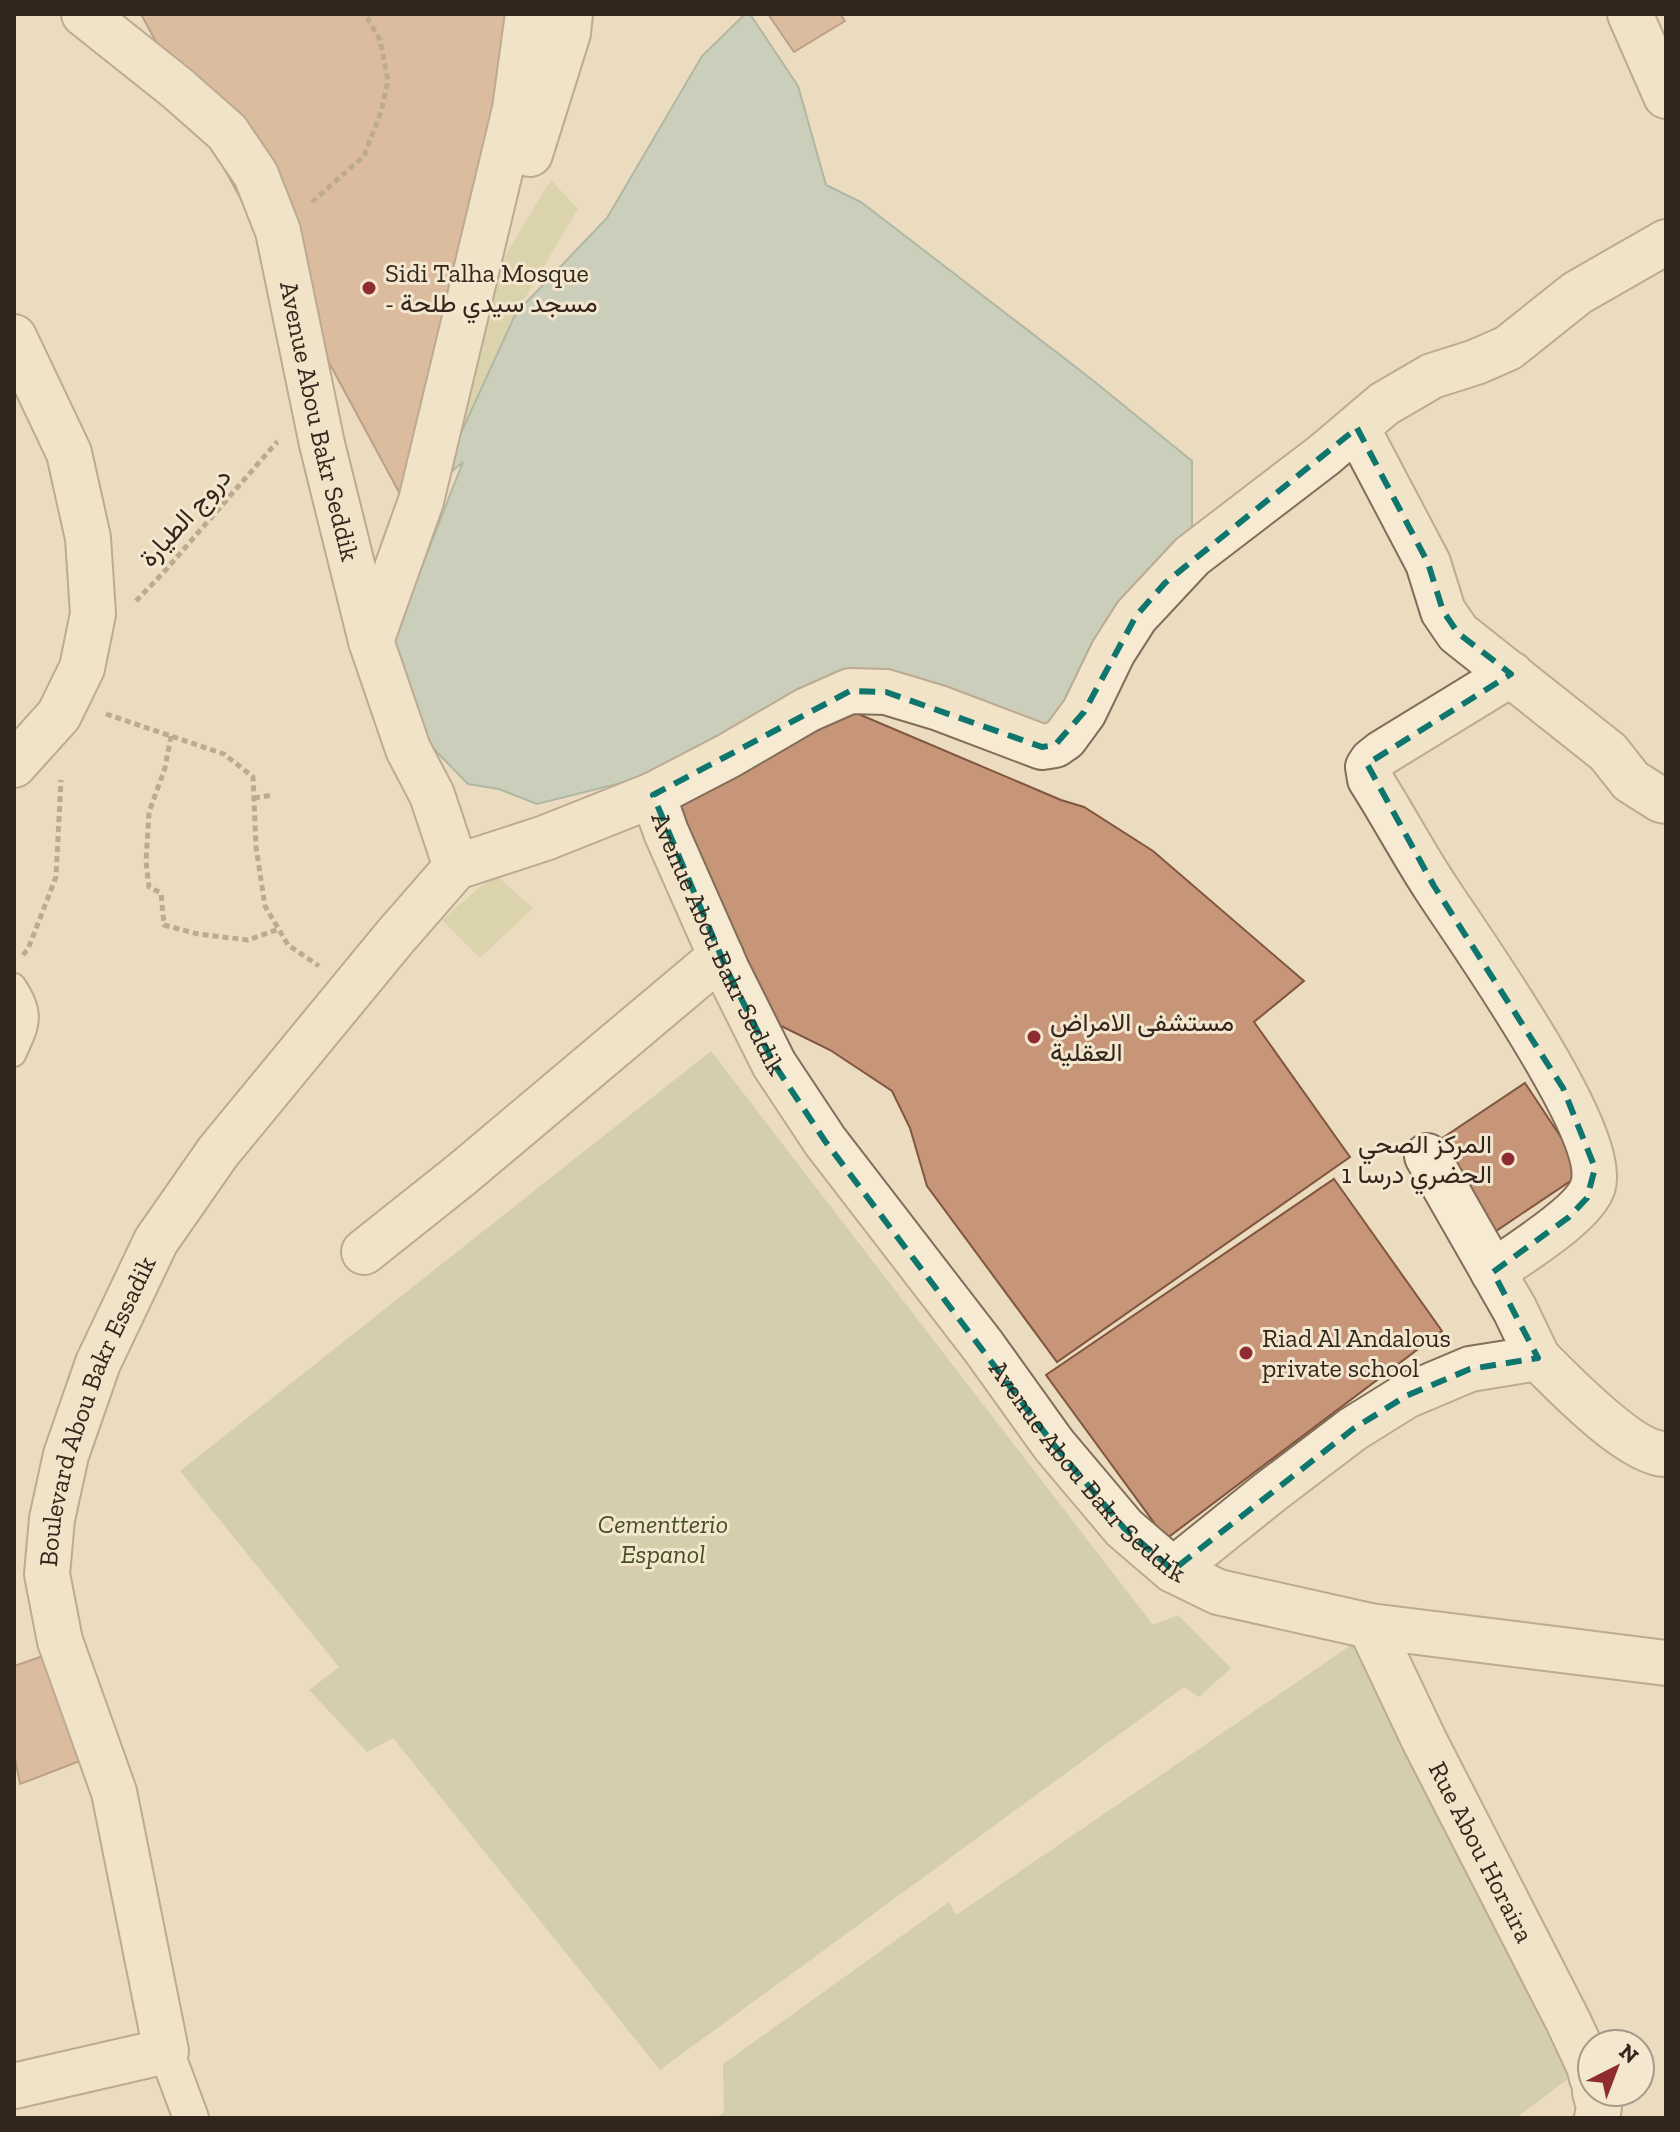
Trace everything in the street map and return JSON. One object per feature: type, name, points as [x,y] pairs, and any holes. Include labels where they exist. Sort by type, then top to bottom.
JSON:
[{"type":"street","name":"Avenue Abou Bakr Seddik","points":[[84,14],[227,132],[256,175],[278,231],[320,435],[371,641],[408,749],[432,795],[456,867],[558,834],[653,795],[666,832],[721,956],[774,1064],[825,1141],[983,1346],[1054,1445],[1124,1528],[1173,1570],[1218,1592],[1370,1626],[1666,1663]]},
{"type":"street","points":[[371,641],[421,501],[515,109],[528,14]]},
{"type":"street","points":[[482,245],[526,166],[568,33],[570,14]]},
{"type":"street","points":[[1630,14],[1666,96]]},
{"type":"street","points":[[653,795],[807,710],[850,691],[886,692],[939,708],[1032,744],[1042,747],[1055,745],[1065,738],[1084,712],[1113,652],[1136,616],[1192,556],[1324,455],[1384,404],[1432,376],[1508,348],[1577,293],[1666,242]]},
{"type":"street","points":[[14,337],[69,453],[88,538],[93,614],[82,668],[59,715],[14,765]]},
{"type":"street","points":[[1357,428],[1428,563],[1443,611],[1458,633],[1608,752],[1631,781],[1666,801]]},
{"type":"street","points":[[1493,1272],[1569,1217],[1587,1198],[1593,1185],[1595,1168],[1582,1128],[1563,1088],[1434,886],[1370,779],[1368,767],[1382,753],[1511,674]]},
{"type":"street","name":"Boulevard Abou Bakr Essadik","points":[[166,2051],[114,1792],[60,1641],[47,1574],[52,1519],[66,1455],[98,1363],[156,1241],[218,1152],[456,867]]},
{"type":"street","points":[[364,1252],[486,1154],[721,956]]},
{"type":"street","points":[[1427,1156],[1515,1310],[1538,1358],[1583,1403],[1615,1429],[1653,1452],[1666,1454]]},
{"type":"street","points":[[1173,1570],[1353,1429],[1406,1396],[1470,1369],[1538,1358]]},
{"type":"street","name":"Rue Abou Horaira","points":[[1370,1626],[1431,1754],[1576,2038]]},
{"type":"street","points":[[14,2086],[166,2051],[191,2118]]},
{"type":"lane","points":[[14,985],[24,999],[28,1022],[14,1055]]},
{"type":"path","points":[[278,231],[364,156],[381,112],[388,81],[380,40],[365,14]]},
{"type":"path","name":"دروج الطيارة","points":[[87,643],[113,624],[164,572],[276,443],[320,435]]},
{"type":"path","points":[[66,700],[224,754],[253,777],[256,847],[265,906],[288,945],[353,988]]},
{"type":"path","points":[[171,736],[165,768],[149,812],[146,861],[149,887],[161,893],[164,925],[198,934],[248,940],[279,929]]},
{"type":"path","points":[[21,958],[28,949],[56,877],[61,775]]},
{"type":"path","points":[[254,798],[273,795]]},
{"type":"highlighted area","points":[[1357,428],[1428,563],[1443,611],[1458,633],[1511,674],[1367,764],[1434,886],[1563,1088],[1595,1168],[1587,1198],[1569,1217],[1493,1272],[1538,1358],[1470,1369],[1406,1396],[1353,1429],[1173,1570],[1124,1528],[1054,1445],[825,1141],[774,1064],[727,970],[653,795],[850,691],[886,692],[1042,747],[1055,745],[1084,712],[1136,616],[1165,583]]},
{"type":"green space","points":[[551,180],[578,209],[512,320],[444,469],[473,308]]},
{"type":"green space","points":[[495,874],[533,908],[480,958],[442,920]]},
{"type":"green space","name":"Cementterio Espanol","points":[[711,1051],[1153,1625],[1178,1615],[1231,1668],[1199,1697],[1184,1687],[660,2070],[393,1738],[367,1752],[309,1690],[339,1667],[180,1471]]},
{"type":"green space","points":[[1360,1639],[1569,2078],[1516,2118],[716,2118],[724,2112],[723,2064],[949,1902],[956,1915]]},
{"type":"water","points":[[745,14],[750,14],[798,86],[826,185],[861,202],[1090,378],[1192,461],[1192,556],[1055,745],[870,672],[661,773],[537,804],[499,789],[468,784],[426,741],[392,642],[463,462],[438,483],[516,313],[607,218],[702,56]]},
{"type":"building","name":"Sidi Talha Mosque - مسجد سيدي طلحة","points":[[141,14],[505,14],[499,83],[400,494]]},
{"type":"building","points":[[768,14],[840,14],[845,21],[794,52]]},
{"type":"building","name":"مستشفى الامراض العقلية","points":[[849,710],[1084,807],[1153,851],[1304,981],[1254,1022],[1350,1157],[1057,1362],[927,1186],[910,1128],[892,1091],[830,1050],[777,1024],[673,805]]},
{"type":"building","name":"المركز الصحي الحضري درسا 1","points":[[1525,1083],[1584,1172],[1493,1233],[1432,1145]]},
{"type":"building","name":"Riad Al Andalous private school","points":[[1334,1179],[1442,1331],[1166,1539],[1046,1375]]},
{"type":"building","points":[[46,1655],[80,1761],[20,1784],[14,1753],[14,1666]]},
{"type":"place","name":"Sidi Talha Mosque - مسجد سيدي طلحة","points":[[369,288]]},
{"type":"place","name":"مستشفى الامراض العقلية","points":[[1034,1037]]},
{"type":"place","name":"المركز الصحي الحضري درسا 1","points":[[1508,1159]]},
{"type":"place","name":"Riad Al Andalous private school","points":[[1246,1353]]}]
